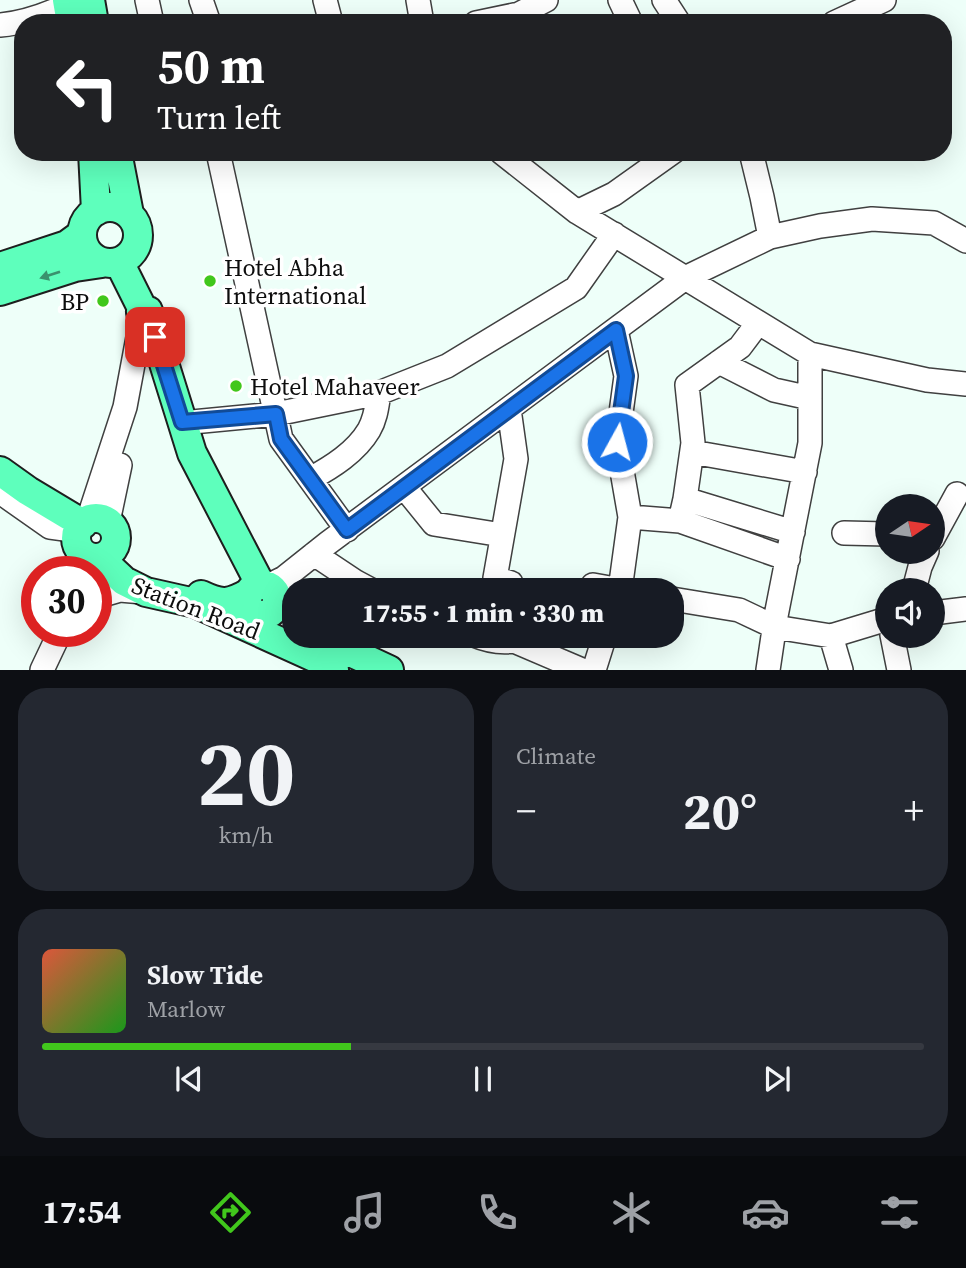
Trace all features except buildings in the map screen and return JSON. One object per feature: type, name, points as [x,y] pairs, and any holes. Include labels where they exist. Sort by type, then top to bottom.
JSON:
[{"type":"main road","points":[[112,161],[83,243],[94,258],[119,257]]},
{"type":"main road","points":[[117,161],[129,214]]},
{"type":"main road","points":[[0,267],[67,245],[104,207],[122,209],[135,221],[138,230],[139,238],[119,257],[75,267],[0,291]]},
{"type":"main road","points":[[119,257],[145,313],[192,453],[257,578],[273,601],[244,617],[225,617]]},
{"type":"main road","points":[[0,471],[89,545]]},
{"type":"main road","points":[[3,497],[89,545]]},
{"type":"main road","name":"Station Road","points":[[89,545],[124,581],[146,592],[195,603],[316,658],[334,670]]},
{"type":"main road","name":"Station Road","points":[[89,545],[149,583],[198,594],[216,602],[273,601],[269,618],[282,626]]},
{"type":"main road","name":"Station Road","points":[[318,648],[353,670]]},
{"type":"main road","points":[[339,648],[389,670]]},
{"type":"main road","points":[[362,648],[407,670]]},
{"type":"street","points":[[518,12],[546,0]]},
{"type":"street","points":[[854,14],[884,0]]},
{"type":"street","points":[[50,14],[74,7]]},
{"type":"street","points":[[220,161],[281,439],[347,530]]},
{"type":"street","points":[[512,161],[577,212],[810,354],[927,380],[966,384]]},
{"type":"street","points":[[577,212],[614,194],[660,161]]},
{"type":"street","points":[[753,161],[770,237]]},
{"type":"street","points":[[273,601],[314,554],[685,278],[770,237],[820,226],[872,219],[934,223],[966,241]]},
{"type":"street","points":[[182,422],[276,414],[379,393],[447,366],[576,288],[614,234]]},
{"type":"street","points":[[89,545],[130,418],[145,313]]},
{"type":"street","points":[[683,510],[693,443],[687,385],[740,347],[758,323]]},
{"type":"street","points":[[616,330],[626,376],[617,442],[630,517],[622,578]]},
{"type":"street","points":[[772,669],[775,627],[810,443],[810,354]]},
{"type":"street","points":[[719,362],[774,390],[810,398]]},
{"type":"street","points":[[310,479],[335,466],[369,431],[376,413],[379,393]]},
{"type":"street","points":[[495,578],[516,459],[509,410]]},
{"type":"street","points":[[692,452],[805,472]]},
{"type":"street","points":[[404,487],[434,524],[502,535]]},
{"type":"street","points":[[945,516],[957,495]]},
{"type":"street","points":[[630,517],[683,510],[793,532]]},
{"type":"street","points":[[683,510],[788,559]]},
{"type":"street","points":[[844,533],[875,534]]},
{"type":"street","points":[[314,554],[350,578]]},
{"type":"street","points":[[112,592],[120,590],[146,592]]},
{"type":"street","points":[[684,601],[739,610],[775,627],[831,636],[875,623]]},
{"type":"street","points":[[945,612],[966,609]]},
{"type":"street","points":[[831,636],[841,670]]},
{"type":"street","points":[[28,670],[38,647]]},
{"type":"street","points":[[42,670],[53,647]]},
{"type":"street","points":[[535,648],[582,670]]},
{"type":"street","points":[[594,670],[601,648]]},
{"type":"street","points":[[895,648],[899,670]]},
{"type":"place","name":"Hotel Abha International","points":[[210,281]]},
{"type":"place","name":"BP","points":[[103,301]]},
{"type":"place","name":"Hotel Mahaveer","points":[[236,386]]},
{"type":"route","points":[[155,337],[182,422],[276,414],[281,439],[347,530],[616,330],[626,376],[617,442]]}]
